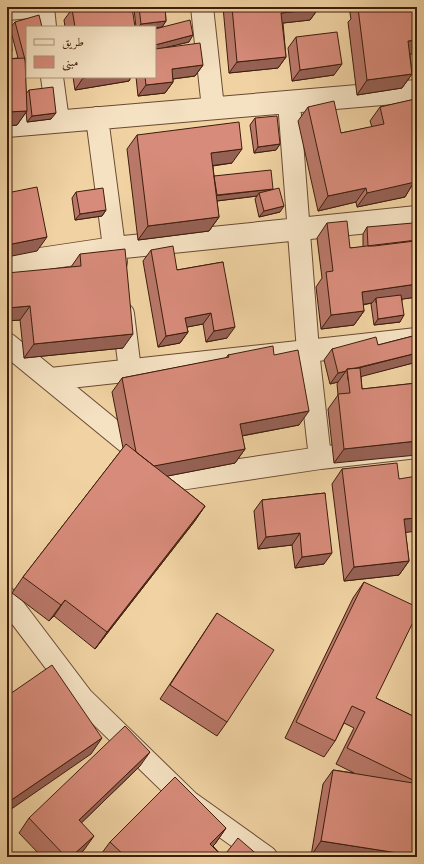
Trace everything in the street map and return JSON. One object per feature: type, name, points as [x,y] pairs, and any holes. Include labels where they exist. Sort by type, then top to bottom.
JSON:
[{"type":"street","points":[[7,9],[30,7]]},
{"type":"street","points":[[43,7],[45,26]]},
{"type":"street","points":[[202,7],[213,108]]},
{"type":"street","points":[[52,78],[58,121]]},
{"type":"street","points":[[7,126],[417,91]]},
{"type":"street","points":[[289,102],[308,351],[320,458]]},
{"type":"street","points":[[97,118],[130,370]]},
{"type":"street","points":[[7,264],[114,248],[417,217]]},
{"type":"street","points":[[51,379],[417,339]]},
{"type":"street","points":[[7,344],[172,480],[320,458],[417,447]]},
{"type":"street","points":[[7,599],[82,698],[189,802],[266,857]]},
{"type":"building","points":[[86,7],[132,7],[135,26],[75,26],[72,9]]},
{"type":"building","points":[[139,7],[165,7],[166,21],[141,24]]},
{"type":"building","points":[[232,7],[318,7],[318,9],[281,13],[286,57],[237,62]]},
{"type":"building","points":[[417,7],[417,40],[408,41],[412,74],[367,80],[358,8]]},
{"type":"building","points":[[39,15],[42,26],[26,26],[26,63],[15,22]]},
{"type":"building","points":[[7,18],[9,18],[12,51],[7,51]]},
{"type":"building","points":[[190,20],[193,35],[156,45],[156,29]]},
{"type":"building","points":[[337,32],[342,64],[300,70],[296,37]]},
{"type":"building","points":[[200,43],[203,65],[172,69],[173,82],[146,85],[145,78],[156,78],[156,49]]},
{"type":"building","points":[[25,58],[27,111],[7,112],[7,59]]},
{"type":"building","points":[[53,87],[56,113],[32,116],[29,90]]},
{"type":"building","points":[[417,96],[417,172],[413,173],[415,182],[367,193],[366,188],[328,196],[308,107],[334,101],[341,133],[384,124],[380,107],[415,99]]},
{"type":"building","points":[[277,116],[280,144],[258,147],[255,118]]},
{"type":"building","points":[[239,122],[242,149],[211,153],[219,217],[148,226],[137,135]]},
{"type":"building","points":[[271,170],[273,189],[217,195],[214,176]]},
{"type":"building","points":[[37,187],[47,237],[7,245],[7,193]]},
{"type":"building","points":[[103,188],[106,210],[80,214],[76,192]]},
{"type":"building","points":[[279,188],[284,206],[264,211],[259,193]]},
{"type":"building","points":[[347,221],[350,248],[417,240],[417,284],[362,292],[364,311],[331,315],[326,272],[333,271],[327,223]]},
{"type":"building","points":[[413,223],[415,241],[368,246],[367,227]]},
{"type":"building","points":[[173,246],[177,270],[223,262],[235,327],[214,331],[211,313],[185,318],[188,332],[166,336],[151,250]]},
{"type":"building","points":[[125,249],[133,334],[34,344],[30,306],[7,308],[7,273],[81,266],[80,254]]},
{"type":"building","points":[[401,295],[404,315],[378,319],[376,298]]},
{"type":"building","points":[[417,335],[417,353],[347,369],[346,371],[338,373],[332,349],[376,337],[378,345]]},
{"type":"building","points":[[273,346],[274,355],[298,350],[309,411],[240,424],[245,449],[154,466],[136,452],[122,378],[229,357],[228,355]]},
{"type":"building","points":[[360,368],[362,389],[417,383],[417,441],[344,449],[338,394],[350,393],[347,369]]},
{"type":"building","points":[[126,444],[205,506],[107,632],[65,600],[61,605],[23,577]]},
{"type":"building","points":[[397,463],[399,479],[417,476],[417,518],[404,519],[409,561],[354,567],[342,469]]},
{"type":"building","points":[[325,493],[332,553],[302,557],[300,533],[266,537],[262,500]]},
{"type":"building","points":[[364,582],[417,607],[417,614],[376,698],[417,718],[417,782],[347,748],[365,712],[352,706],[335,741],[296,722]]},
{"type":"building","points":[[217,613],[274,650],[227,722],[170,685]]},
{"type":"building","points":[[52,665],[102,738],[7,803],[7,696]]},
{"type":"building","points":[[125,726],[150,752],[79,820],[94,836],[71,857],[66,857],[29,818]]},
{"type":"building","points":[[333,770],[417,784],[417,856],[321,841]]},
{"type":"building","points":[[175,777],[226,828],[210,844],[223,857],[126,857],[110,842]]},
{"type":"building","points":[[238,838],[260,857],[223,857]]}]
